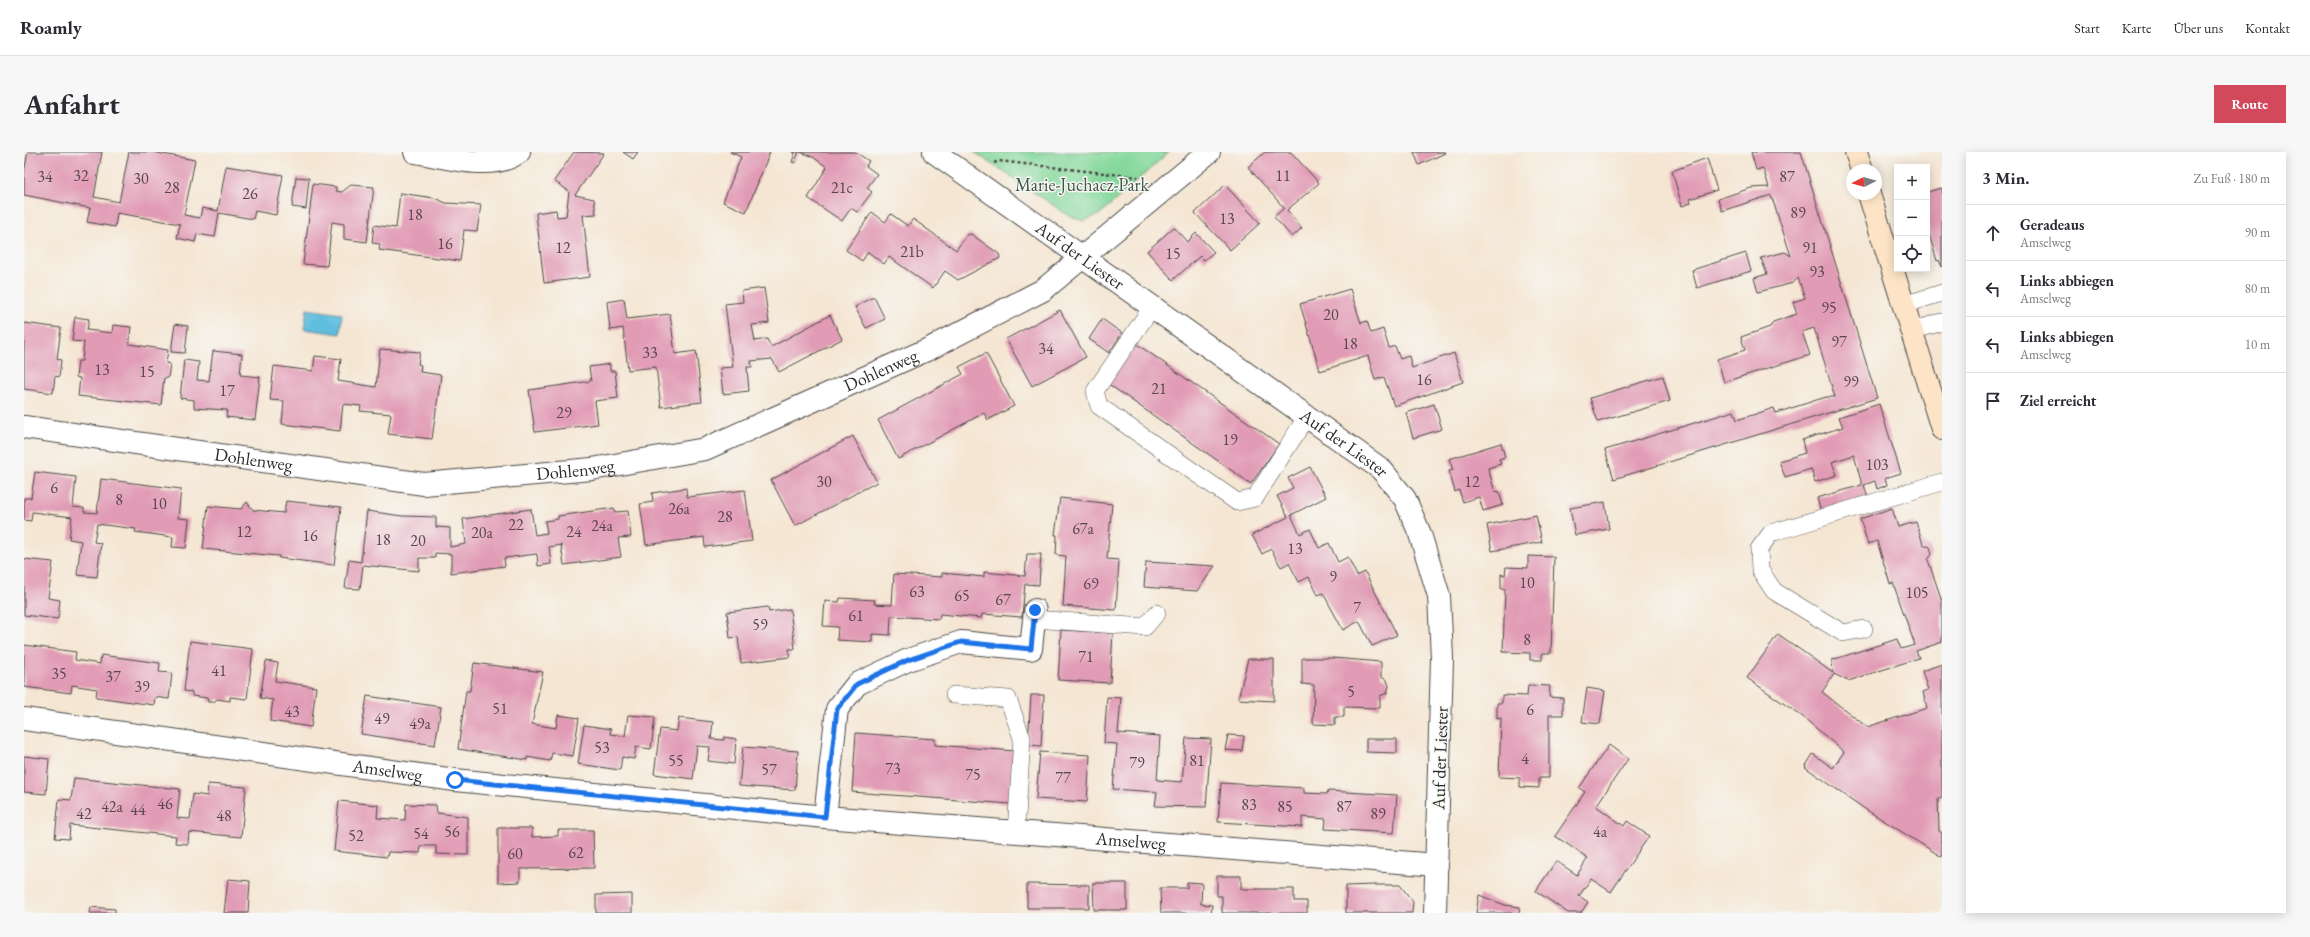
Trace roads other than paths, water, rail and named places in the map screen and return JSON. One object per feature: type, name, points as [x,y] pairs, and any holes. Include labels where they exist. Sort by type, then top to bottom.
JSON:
[{"type":"street","points":[[415,152],[476,163],[512,157],[519,152]]},
{"type":"street","name":"Auf der Liester","points":[[934,152],[1381,469],[1405,499],[1420,534],[1439,596],[1442,658],[1435,913]]},
{"type":"street","name":"Dohlenweg","points":[[24,427],[424,484],[592,469],[705,449],[930,348],[1043,290],[1209,152]]},
{"type":"street","points":[[1856,152],[1860,164]]},
{"type":"street","points":[[1871,200],[1942,429]]},
{"type":"street","points":[[825,817],[837,709],[857,684],[908,660],[961,642],[1031,649],[1035,614]]},
{"type":"street","name":"Amselweg","points":[[24,719],[455,780],[825,817],[1437,865]]},
{"type":"lane","points":[[1904,305],[1942,293]]},
{"type":"lane","points":[[1152,307],[1095,391],[1099,406],[1237,502],[1255,498],[1307,416]]},
{"type":"lane","points":[[1911,331],[1942,322]]},
{"type":"lane","points":[[1864,629],[1843,633],[1774,591],[1760,570],[1759,549],[1771,533],[1942,482]]},
{"type":"lane","points":[[1035,614],[1145,627],[1157,612]]},
{"type":"lane","points":[[954,695],[1008,699],[1022,738],[1016,832]]},
{"type":"water","points":[[307,309],[342,314],[340,334],[304,329]]},
{"type":"park label","name":"Marie-Juchacz-Park","points":[[1082,185]]}]
